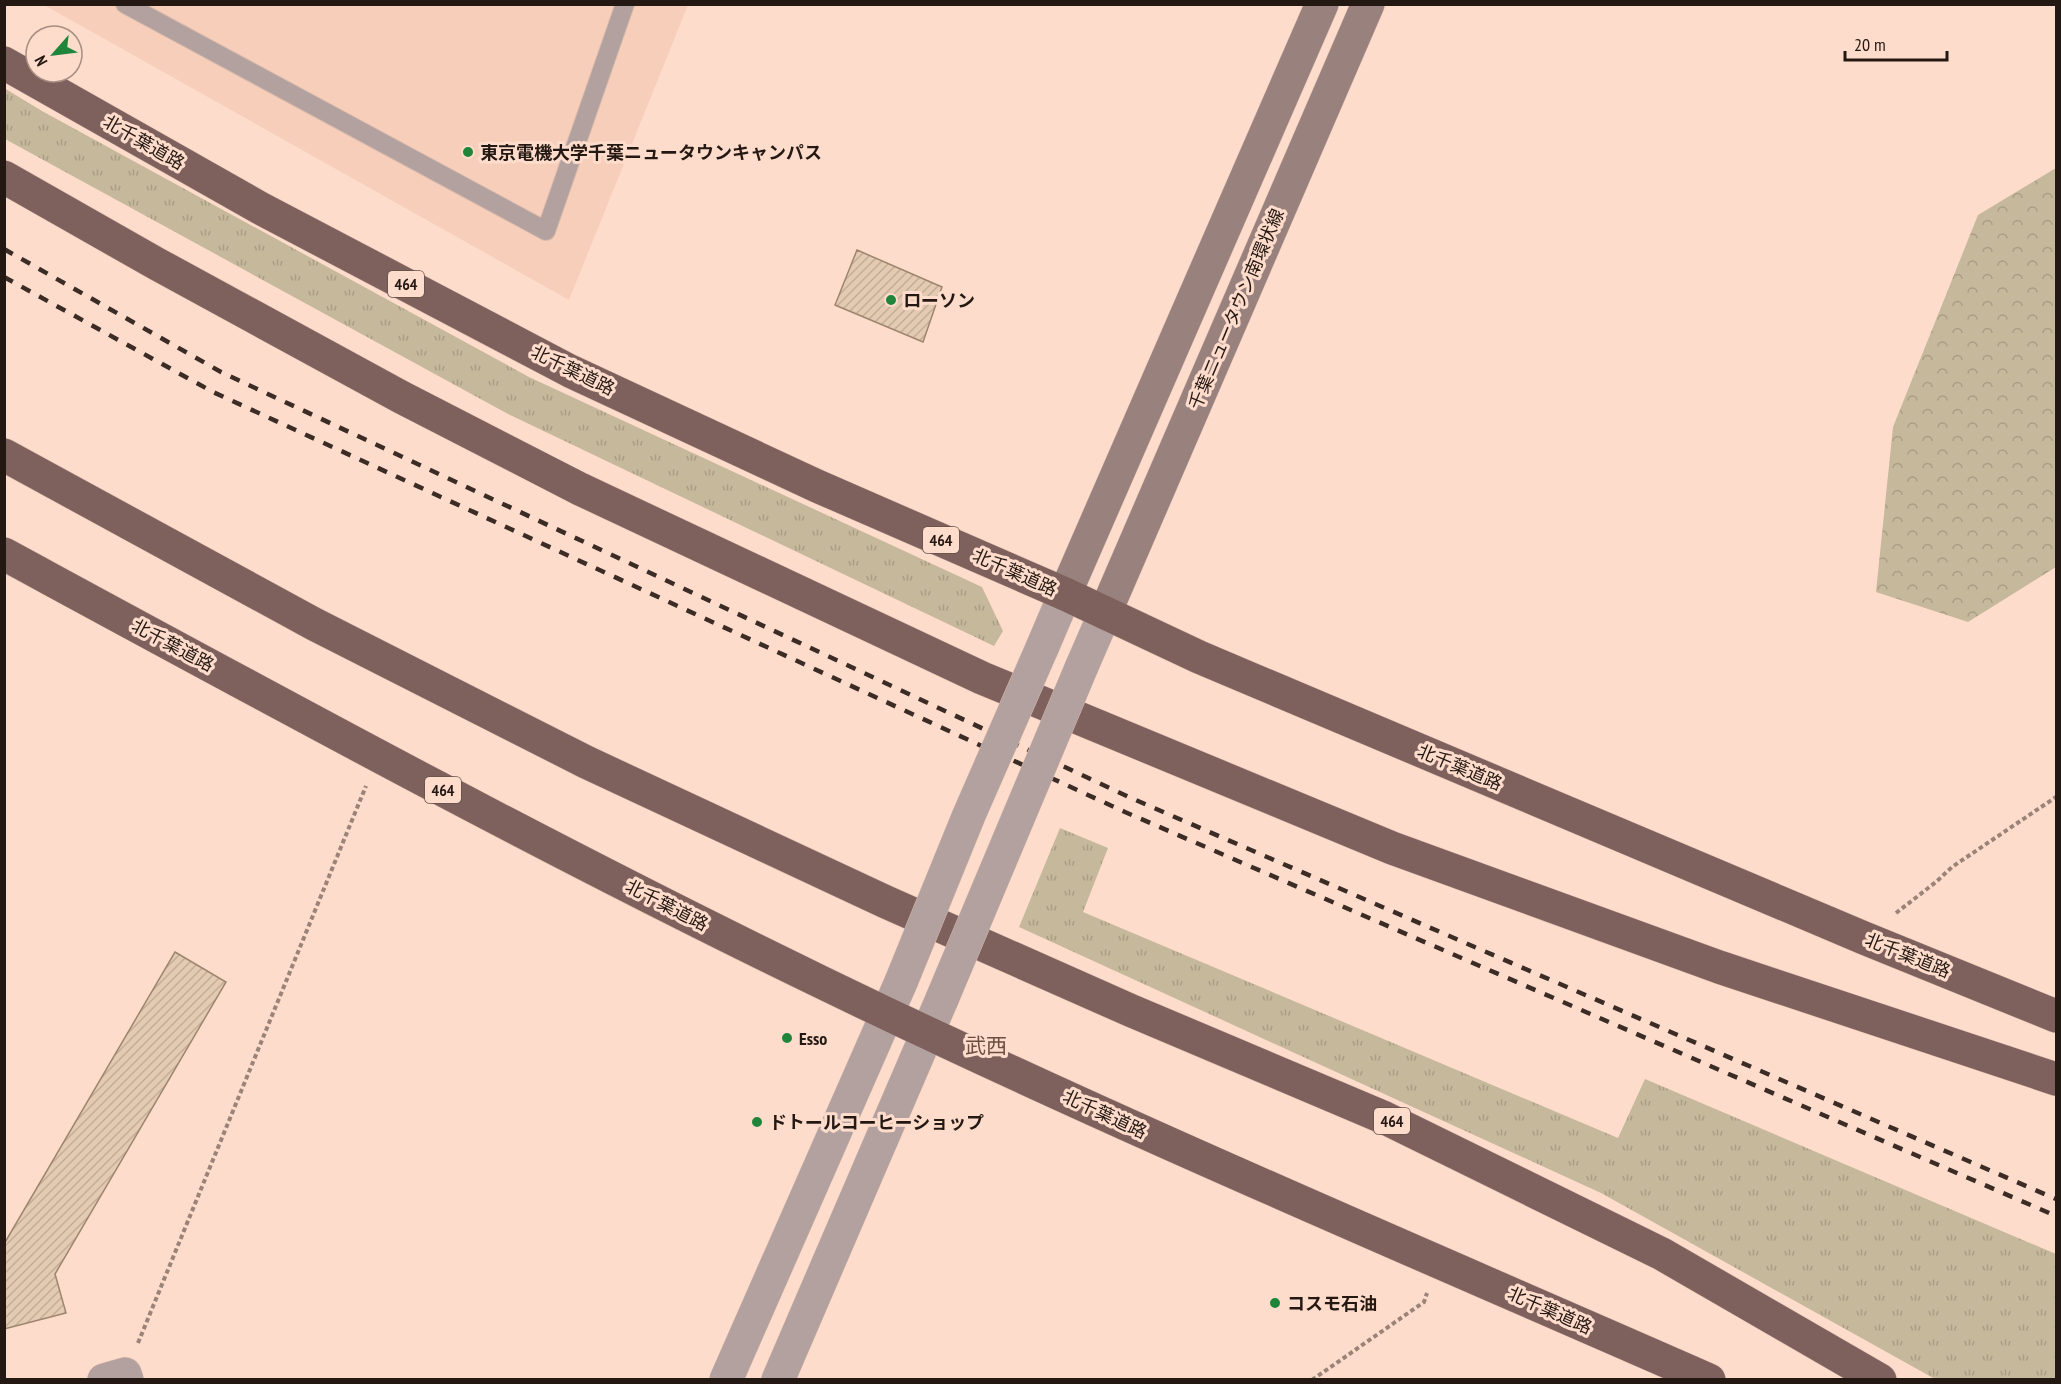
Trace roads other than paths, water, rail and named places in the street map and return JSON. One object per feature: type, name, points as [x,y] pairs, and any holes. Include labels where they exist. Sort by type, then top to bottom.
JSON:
[{"type":"highway","name":"北千葉道路","points":[[4,63],[260,208],[570,370],[817,486],[1065,594],[1199,657],[1864,938],[2056,1016]]},
{"type":"highway","points":[[4,177],[157,264],[401,397],[590,494],[982,678],[1392,848],[1719,967],[2056,1079]]},
{"type":"highway","name":"464","points":[[4,455],[314,624],[586,762],[897,907],[1132,1011],[1385,1118],[1662,1254],[1880,1380]]},
{"type":"highway","name":"北千葉道路","points":[[4,554],[555,849],[888,1013],[1161,1140],[1709,1380]]},
{"type":"main road","points":[[1065,594],[1322,4]]},
{"type":"main road","name":"千葉ニュータウン南環状線","points":[[1105,613],[1368,4]]},
{"type":"street","points":[[726,1380],[792,1226],[888,1013],[969,815],[1065,594]]},
{"type":"street","points":[[778,1380],[1105,613]]},
{"type":"lane","points":[[125,4],[546,231],[625,4]]},
{"type":"railway","points":[[4,249],[221,372],[1131,798],[2056,1199]]},
{"type":"railway","points":[[4,277],[213,392],[1125,812],[2056,1216]]},
{"type":"place","name":"東京電機大学千葉ニュータウンキャンパス","points":[[468,152]]},
{"type":"place","name":"ローソン","points":[[891,300]]},
{"type":"place","name":"Esso","points":[[787,1038]]},
{"type":"place","name":"ドトールコーヒーショップ","points":[[757,1122]]},
{"type":"place","name":"コスモ石油","points":[[1275,1303]]},
{"type":"district","name":"武西","points":[[986,1045]]}]
